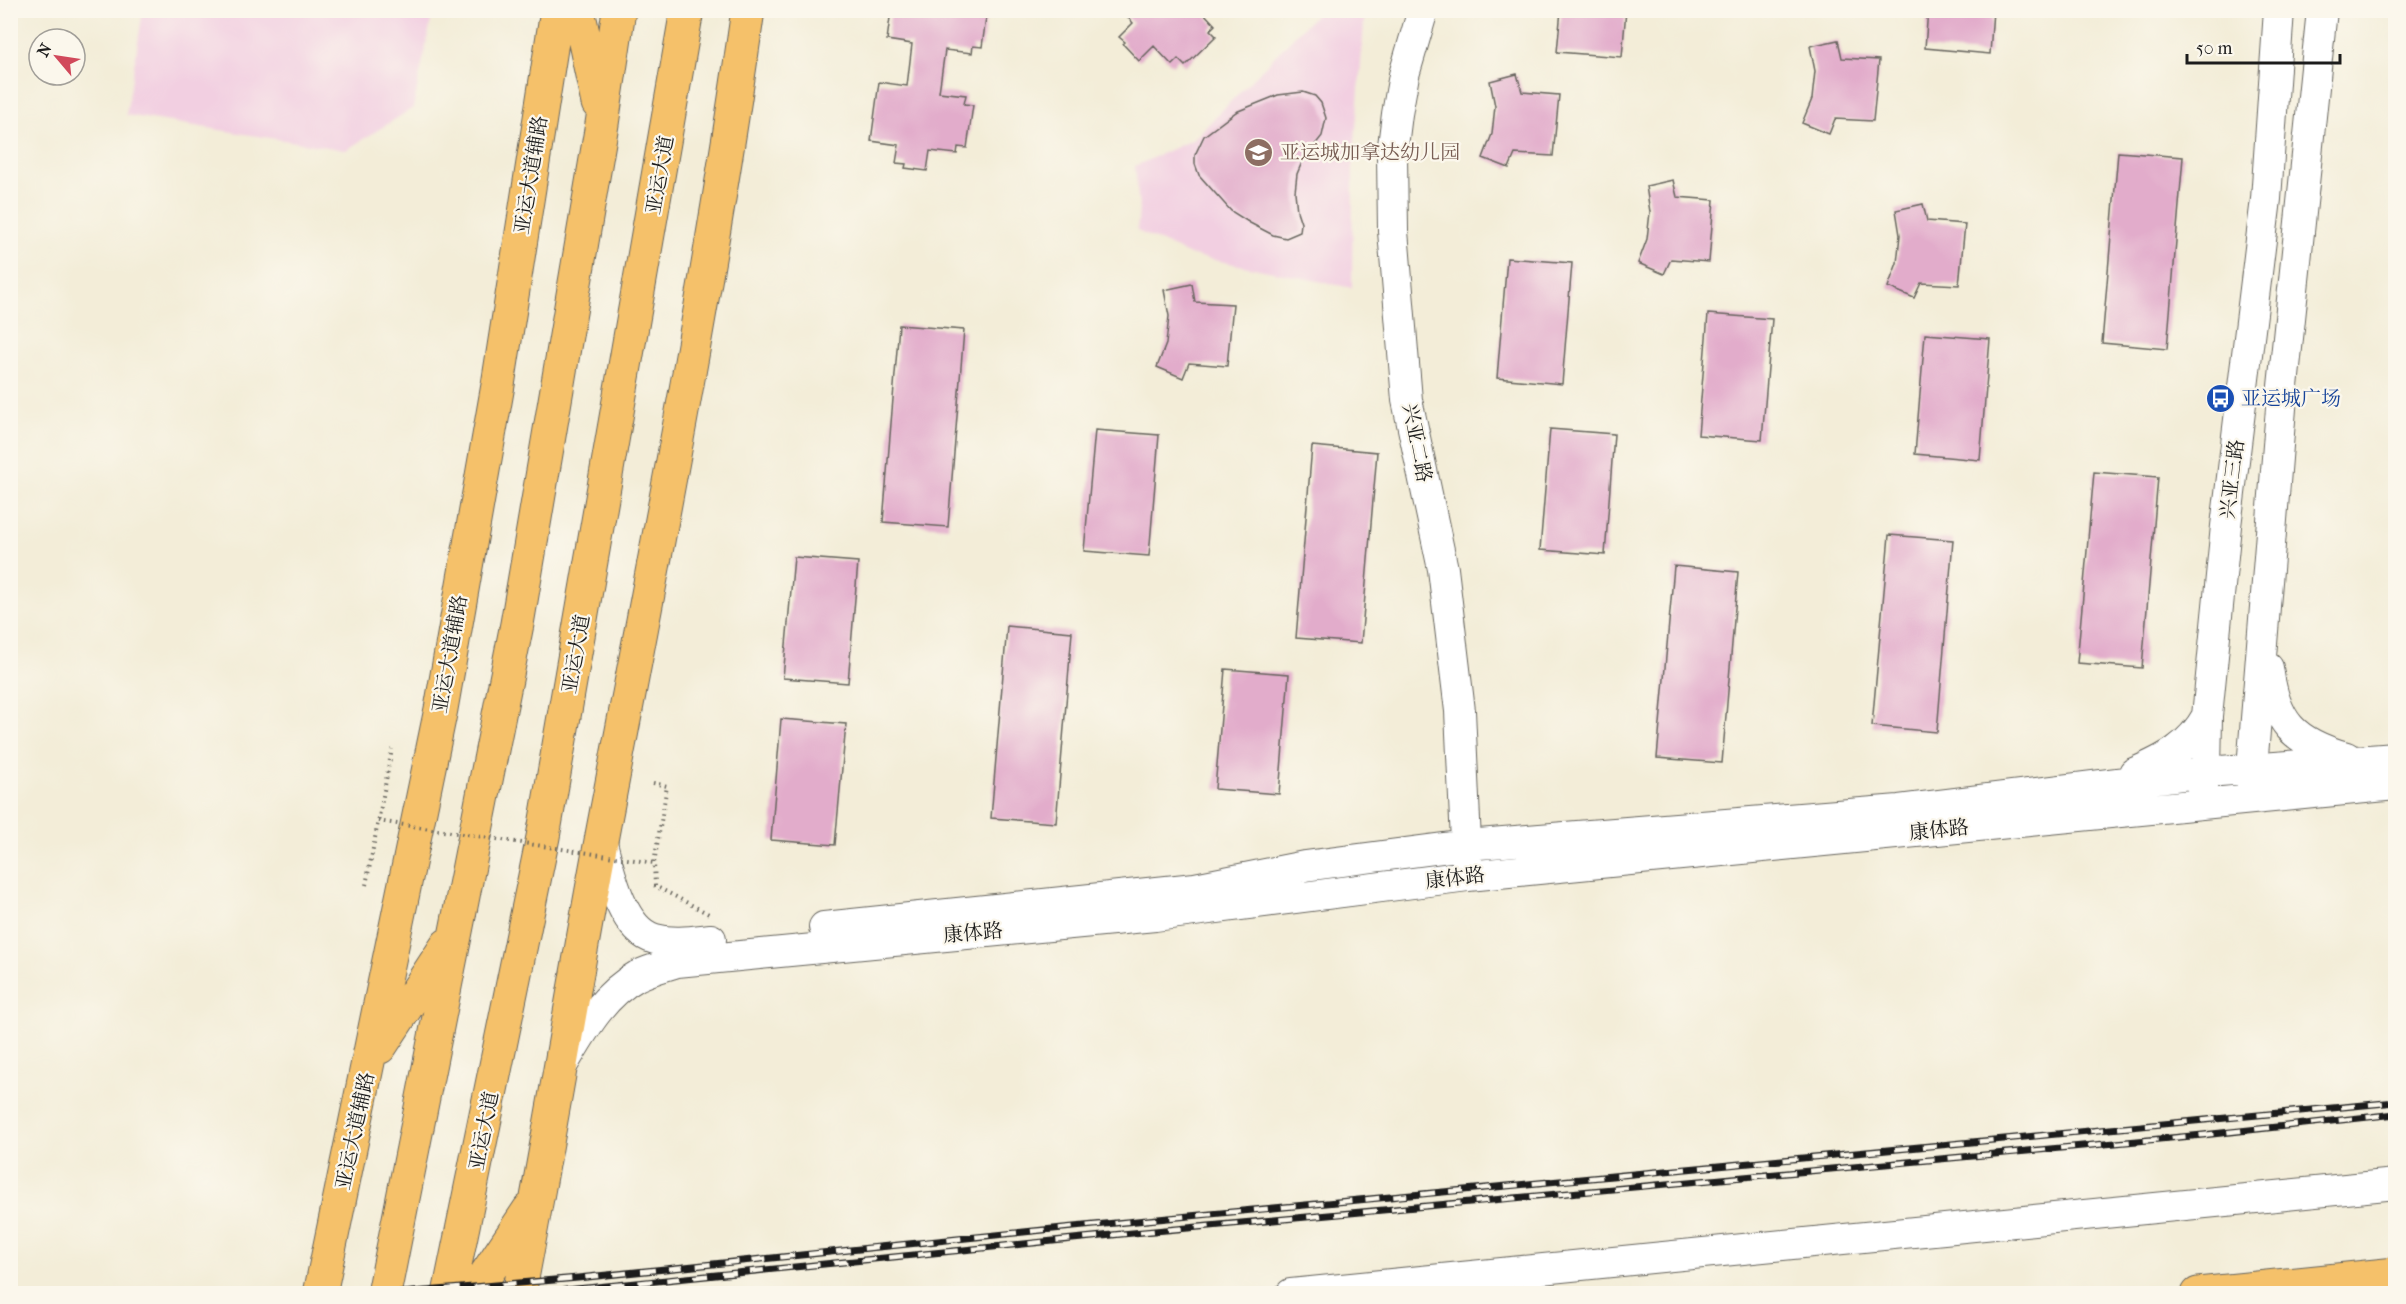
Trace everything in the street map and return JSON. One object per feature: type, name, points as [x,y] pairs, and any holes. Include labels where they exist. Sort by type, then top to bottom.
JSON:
[{"type":"main road","name":"亚运大道辅路","points":[[320,1293],[441,709],[500,374],[557,10]]},
{"type":"main road","points":[[578,10],[602,124]]},
{"type":"main road","points":[[384,1293],[519,612],[602,124],[619,10]]},
{"type":"main road","name":"亚运大道","points":[[449,1293],[543,837],[687,10]]},
{"type":"main road","points":[[519,1293],[562,1066],[601,839],[686,394],[724,173],[748,10]]},
{"type":"main road","points":[[369,1062],[456,931]]},
{"type":"main road","points":[[473,1293],[538,1196]]},
{"type":"main road","points":[[2198,1293],[2396,1274]]},
{"type":"street","name":"兴亚二路","points":[[1423,10],[1404,75],[1397,114],[1392,154],[1393,231],[1407,400],[1443,569],[1459,699],[1468,876]]},
{"type":"street","name":"兴亚三路","points":[[2199,804],[2206,772],[2207,716],[2220,588],[2266,199],[2279,10]]},
{"type":"street","points":[[2252,799],[2252,768],[2282,396],[2322,10]]},
{"type":"street","points":[[2220,588],[2267,587]]},
{"type":"street","points":[[2263,632],[2272,693],[2291,730],[2310,744],[2359,761]]},
{"type":"street","points":[[2108,784],[2163,759],[2183,746],[2198,733],[2207,716]]},
{"type":"street","name":"康体路","points":[[601,839],[615,891],[625,912],[635,925],[653,939],[679,942],[1195,888],[1305,866],[1466,845],[1899,810],[2206,772],[2396,758]]},
{"type":"street","name":"康体路","points":[[562,1066],[592,1017],[618,988],[639,975],[677,962],[1155,916],[1468,876],[2396,785]]},
{"type":"street","points":[[1291,1293],[2396,1185]]},
{"type":"path","points":[[366,885],[392,749]]},
{"type":"path","points":[[653,783],[667,786],[654,863],[655,886],[710,914]]},
{"type":"path","points":[[378,821],[654,863]]},
{"type":"shaded area","points":[[143,10],[433,11],[413,108],[346,150],[126,115]]},
{"type":"shaded area","name":"亚运城加拿达幼儿园","points":[[1319,11],[1365,11],[1353,166],[1352,288],[1190,255],[1137,231],[1139,208],[1135,166],[1194,139]]},
{"type":"building","points":[[891,10],[987,10],[982,47],[973,46],[972,53],[945,50],[939,92],[966,95],[964,104],[973,105],[967,148],[958,147],[957,154],[930,151],[927,171],[905,168],[906,164],[896,163],[899,145],[871,141],[879,82],[907,86],[912,44],[887,40]]},
{"type":"building","points":[[1121,10],[1201,10],[1215,25],[1210,30],[1216,36],[1185,66],[1178,59],[1172,65],[1154,46],[1139,61],[1119,37],[1133,23]]},
{"type":"building","points":[[1561,10],[1626,10],[1622,57],[1557,52]]},
{"type":"building","points":[[1928,10],[1993,10],[1990,54],[1925,48]]},
{"type":"building","points":[[1838,40],[1842,58],[1879,60],[1873,121],[1835,119],[1829,134],[1802,123],[1812,99],[1815,71],[1810,46]]},
{"type":"building","points":[[1517,74],[1522,92],[1559,95],[1553,156],[1515,154],[1509,168],[1483,158],[1492,134],[1495,106],[1490,81]]},
{"type":"building","points":[[1303,92],[1315,96],[1321,103],[1326,118],[1322,136],[1303,160],[1297,174],[1295,192],[1301,223],[1300,232],[1286,238],[1273,235],[1231,211],[1199,175],[1195,155],[1204,136],[1236,112],[1278,95]]},
{"type":"building","points":[[2118,152],[2183,157],[2167,349],[2102,343]]},
{"type":"building","points":[[1673,180],[1677,197],[1714,200],[1709,262],[1671,259],[1664,274],[1638,263],[1647,239],[1650,212],[1646,186]]},
{"type":"building","points":[[1923,204],[1927,221],[1965,224],[1959,285],[1921,283],[1914,298],[1888,287],[1897,263],[1900,235],[1896,210]]},
{"type":"building","points":[[1507,258],[1572,263],[1562,384],[1497,378]]},
{"type":"building","points":[[1192,284],[1195,302],[1233,304],[1227,366],[1189,363],[1183,378],[1157,367],[1166,344],[1169,316],[1164,290]]},
{"type":"building","points":[[1708,314],[1772,319],[1762,440],[1698,435]]},
{"type":"building","points":[[899,325],[964,330],[948,527],[883,522]]},
{"type":"building","points":[[1925,334],[1990,339],[1980,460],[1915,454]]},
{"type":"building","points":[[1550,429],[1614,434],[1605,555],[1540,550]]},
{"type":"building","points":[[1095,430],[1159,435],[1149,556],[1084,551]]},
{"type":"building","points":[[1312,446],[1377,452],[1361,643],[1296,638]]},
{"type":"building","points":[[2094,472],[2158,477],[2142,668],[2077,663]]},
{"type":"building","points":[[1889,535],[1953,540],[1937,732],[1872,726]]},
{"type":"building","points":[[794,557],[858,562],[848,683],[783,678]]},
{"type":"building","points":[[1674,566],[1738,572],[1722,763],[1657,758]]},
{"type":"building","points":[[1007,626],[1072,632],[1056,823],[991,818]]},
{"type":"building","points":[[1225,669],[1289,674],[1279,794],[1215,789]]},
{"type":"building","points":[[781,719],[846,724],[835,845],[771,840]]},
{"type":"railway","points":[[390,1294],[578,1278],[1063,1228],[2396,1102]]},
{"type":"railway","points":[[527,1294],[1122,1234],[2203,1135],[2396,1114]]},
{"type":"place","name":"亚运城加拿达幼儿园","points":[[1259,152]]},
{"type":"place","name":"亚运城广场","points":[[2220,398]]}]
